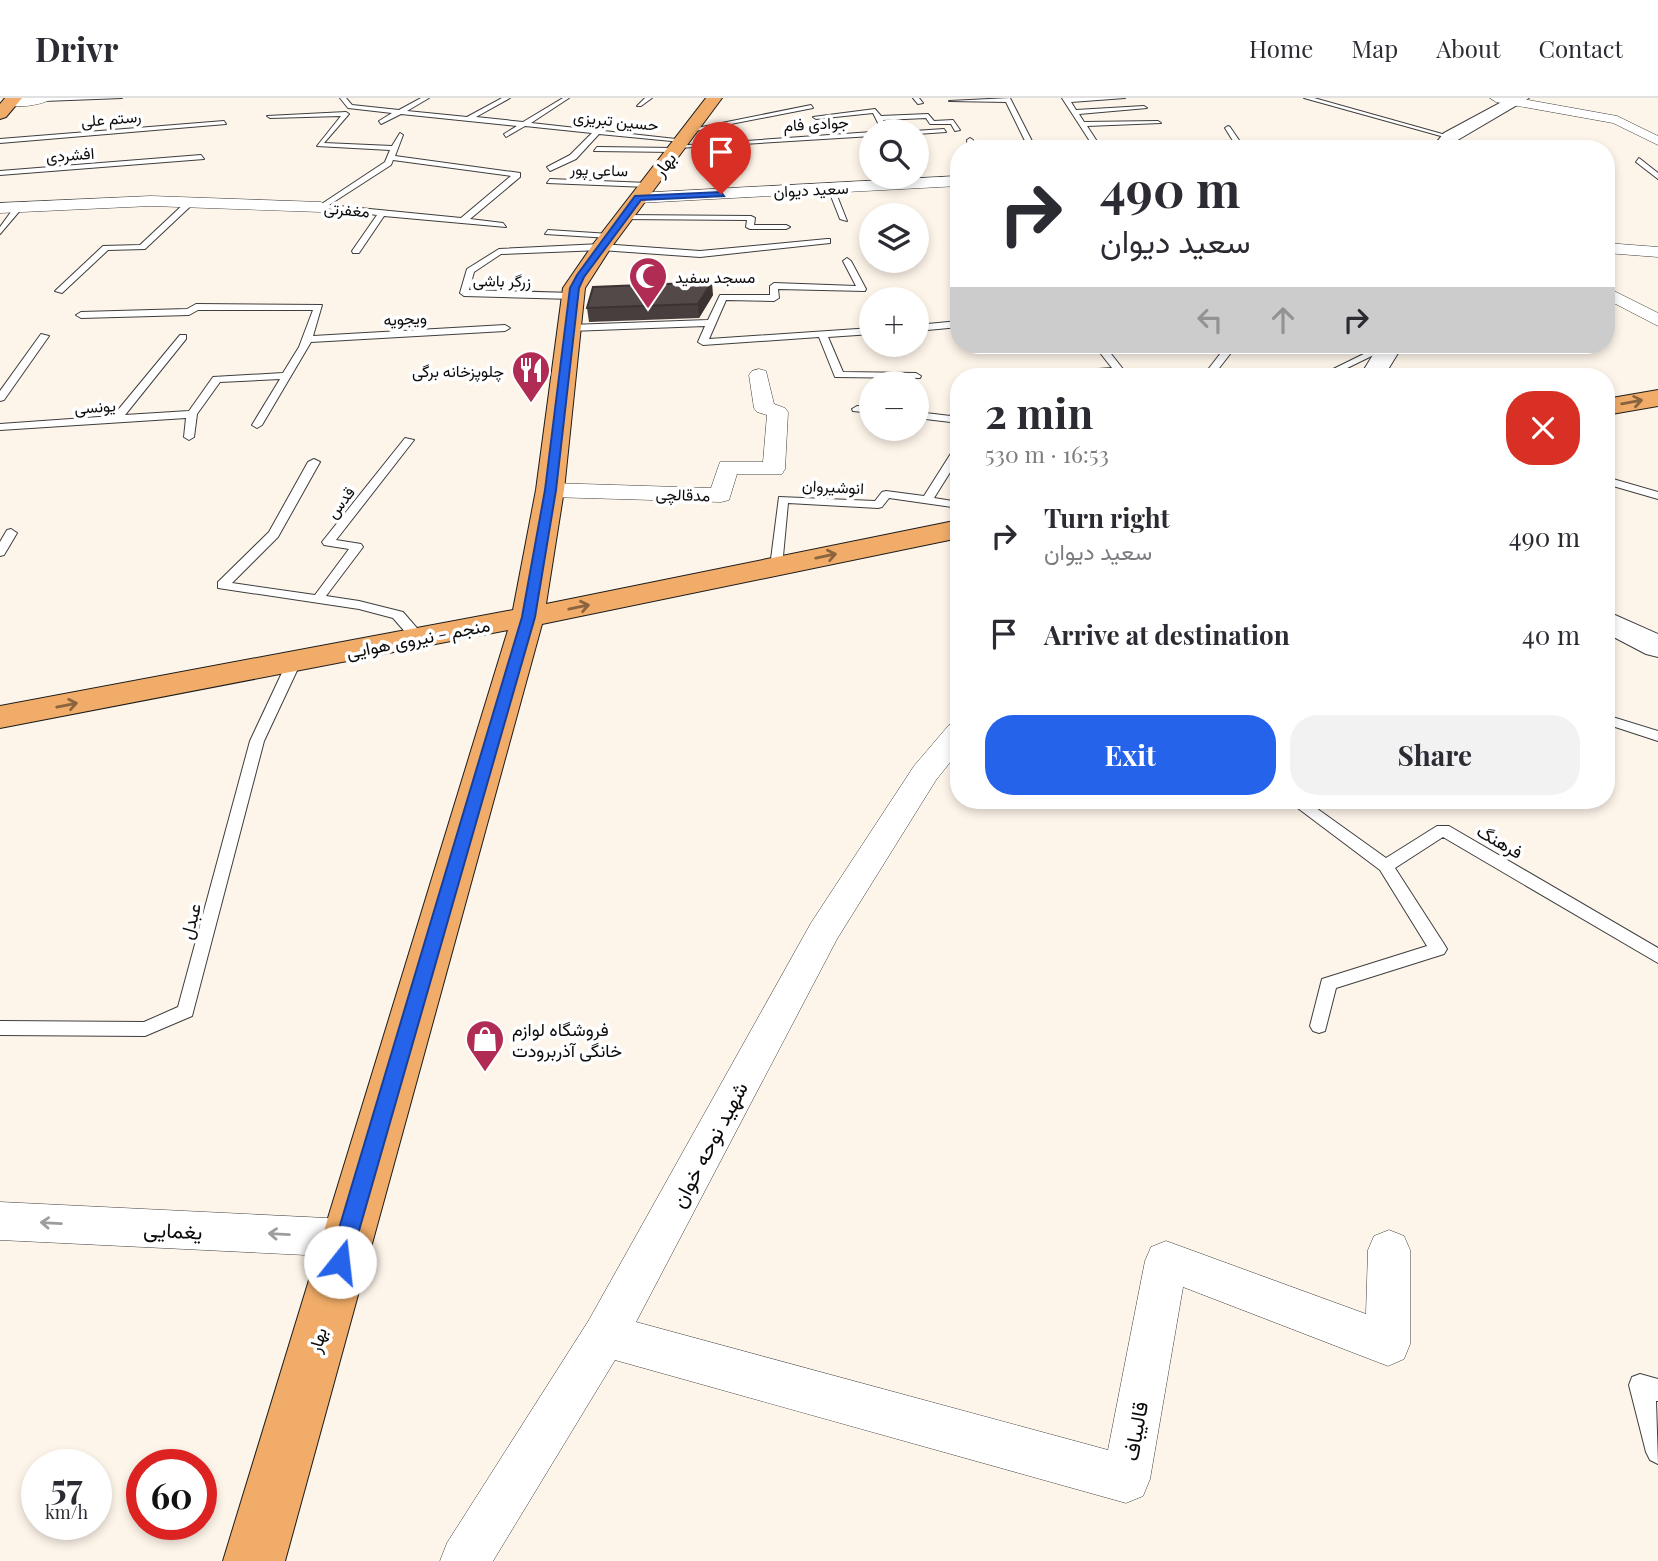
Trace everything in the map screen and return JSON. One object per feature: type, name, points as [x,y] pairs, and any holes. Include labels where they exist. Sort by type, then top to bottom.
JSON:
[{"type":"main road","name":"بهار","points":[[254,1561],[528,617],[550,490],[573,296],[580,277],[713,98]]},
{"type":"main road","points":[[1615,405],[1658,398]]},
{"type":"main road","name":"منجم - نیروی هوایی","points":[[0,718],[528,617],[950,531]]},
{"type":"street","points":[[1496,98],[1617,120],[1658,141]]},
{"type":"street","points":[[8,105],[45,99]]},
{"type":"street","points":[[1450,140],[1518,100]]},
{"type":"street","name":"سعید دیوان","points":[[643,191],[830,188],[950,181]]},
{"type":"street","name":"مغفرتی","points":[[0,208],[138,201],[321,207]]},
{"type":"street","points":[[1615,249],[1658,252]]},
{"type":"street","points":[[1615,299],[1658,320]]},
{"type":"street","name":"مدقالچی","points":[[550,490],[721,495],[729,467],[774,469],[778,412],[764,408],[760,375]]},
{"type":"street","points":[[1615,626],[1658,647]]},
{"type":"street","name":"شهید نوحه خوان","points":[[465,1561],[605,1335],[823,932],[925,773],[950,743]]},
{"type":"street","name":"یغمایی","points":[[0,1221],[347,1238]]},
{"type":"street","name":"قالیباف","points":[[605,1335],[1126,1479],[1166,1261],[1388,1345],[1389,1250]]},
{"type":"lane","points":[[45,99],[119,98]]},
{"type":"lane","name":"حسین تبریزی","points":[[343,98],[350,107],[681,141]]},
{"type":"lane","points":[[380,122],[426,98]]},
{"type":"lane","points":[[468,119],[507,98]]},
{"type":"lane","points":[[639,105],[649,98]]},
{"type":"lane","points":[[1065,99],[1122,98]]},
{"type":"lane","points":[[1307,98],[1436,140]]},
{"type":"lane","points":[[506,135],[566,99]]},
{"type":"lane","points":[[951,101],[1007,99],[1028,140]]},
{"type":"lane","points":[[1065,99],[1093,140]]},
{"type":"lane","points":[[597,149],[681,141],[811,107]]},
{"type":"lane","points":[[1074,112],[1144,108]]},
{"type":"lane","points":[[816,117],[875,111],[880,118],[928,116],[932,123],[953,122],[957,130],[929,131]]},
{"type":"lane","points":[[270,116],[346,114],[319,145],[394,148]]},
{"type":"lane","name":"رستم علی","points":[[0,141],[224,123]]},
{"type":"lane","points":[[1082,124],[1158,124]]},
{"type":"lane","points":[[1228,128],[1236,140]]},
{"type":"lane","points":[[550,169],[573,157],[597,132]]},
{"type":"lane","name":"جوادی فام","points":[[681,141],[859,134]]},
{"type":"lane","points":[[321,207],[388,163],[400,135]]},
{"type":"lane","name":"افشردی","points":[[0,173],[201,157]]},
{"type":"lane","points":[[390,157],[517,175],[463,221]]},
{"type":"lane","points":[[1639,160],[1658,177]]},
{"type":"lane","name":"ساعی پور","points":[[550,181],[643,191]]},
{"type":"lane","points":[[830,188],[844,219]]},
{"type":"lane","points":[[59,290],[106,248],[142,247],[191,202]]},
{"type":"lane","points":[[0,232],[19,207]]},
{"type":"lane","name":"مغفرتی","points":[[321,207],[503,225]]},
{"type":"lane","points":[[356,251],[382,213]]},
{"type":"lane","points":[[548,232],[612,233],[751,218],[750,227],[786,227]]},
{"type":"lane","points":[[612,233],[700,254],[827,241]]},
{"type":"lane","name":"زرگر باشی","points":[[573,296],[464,293],[470,271],[499,252],[612,233]]},
{"type":"lane","points":[[847,261],[862,289],[774,286],[774,298],[723,297],[703,342],[859,332]]},
{"type":"lane","points":[[81,316],[189,312],[196,307],[319,307],[307,339],[257,425]]},
{"type":"lane","points":[[569,328],[711,323]]},
{"type":"lane","points":[[929,327],[950,325]]},
{"type":"lane","name":"ویجویه","points":[[307,339],[505,328]]},
{"type":"lane","points":[[823,335],[839,375],[859,375]]},
{"type":"lane","points":[[0,398],[44,337]]},
{"type":"lane","points":[[115,421],[183,337]]},
{"type":"lane","points":[[1106,354],[1117,368]]},
{"type":"lane","points":[[1214,368],[1225,354]]},
{"type":"lane","points":[[1341,368],[1371,354]]},
{"type":"lane","points":[[189,436],[192,414],[217,379],[287,376]]},
{"type":"lane","name":"یونسی","points":[[0,428],[192,414]]},
{"type":"lane","points":[[929,416],[950,419]]},
{"type":"lane","name":"قدس","points":[[318,599],[357,547],[328,542],[409,440]]},
{"type":"lane","points":[[314,462],[274,534],[222,585],[318,599],[398,615],[418,638]]},
{"type":"lane","points":[[927,500],[950,463]]},
{"type":"lane","points":[[1615,483],[1658,496]]},
{"type":"lane","name":"انوشیروان","points":[[776,567],[783,499],[878,505],[886,494],[950,504]]},
{"type":"lane","points":[[0,552],[11,533]]},
{"type":"lane","name":"عبدل","points":[[0,1028],[145,1029],[186,1011],[257,741],[294,662]]},
{"type":"lane","points":[[1615,722],[1658,736]]},
{"type":"lane","points":[[1307,809],[1386,866],[1438,949],[1328,984],[1319,1026]]},
{"type":"lane","name":"فرهنگ","points":[[1386,866],[1443,830],[1658,956]]},
{"type":"lane","points":[[1658,1390],[1640,1385],[1658,1452]]},
{"type":"building","points":[[712,282],[698,304],[587,308],[593,287]]},
{"type":"place","name":"مسجد سفید","points":[[648,310]]},
{"type":"place","name":"چلوپزخانه برگی","points":[[531,404]]},
{"type":"place","name":"فروشگاه لوازم خانگی آذربرودت","points":[[485,1073]]},
{"type":"route","points":[[340,1262],[528,617],[541,555],[574,288],[638,198],[721,194]]}]
